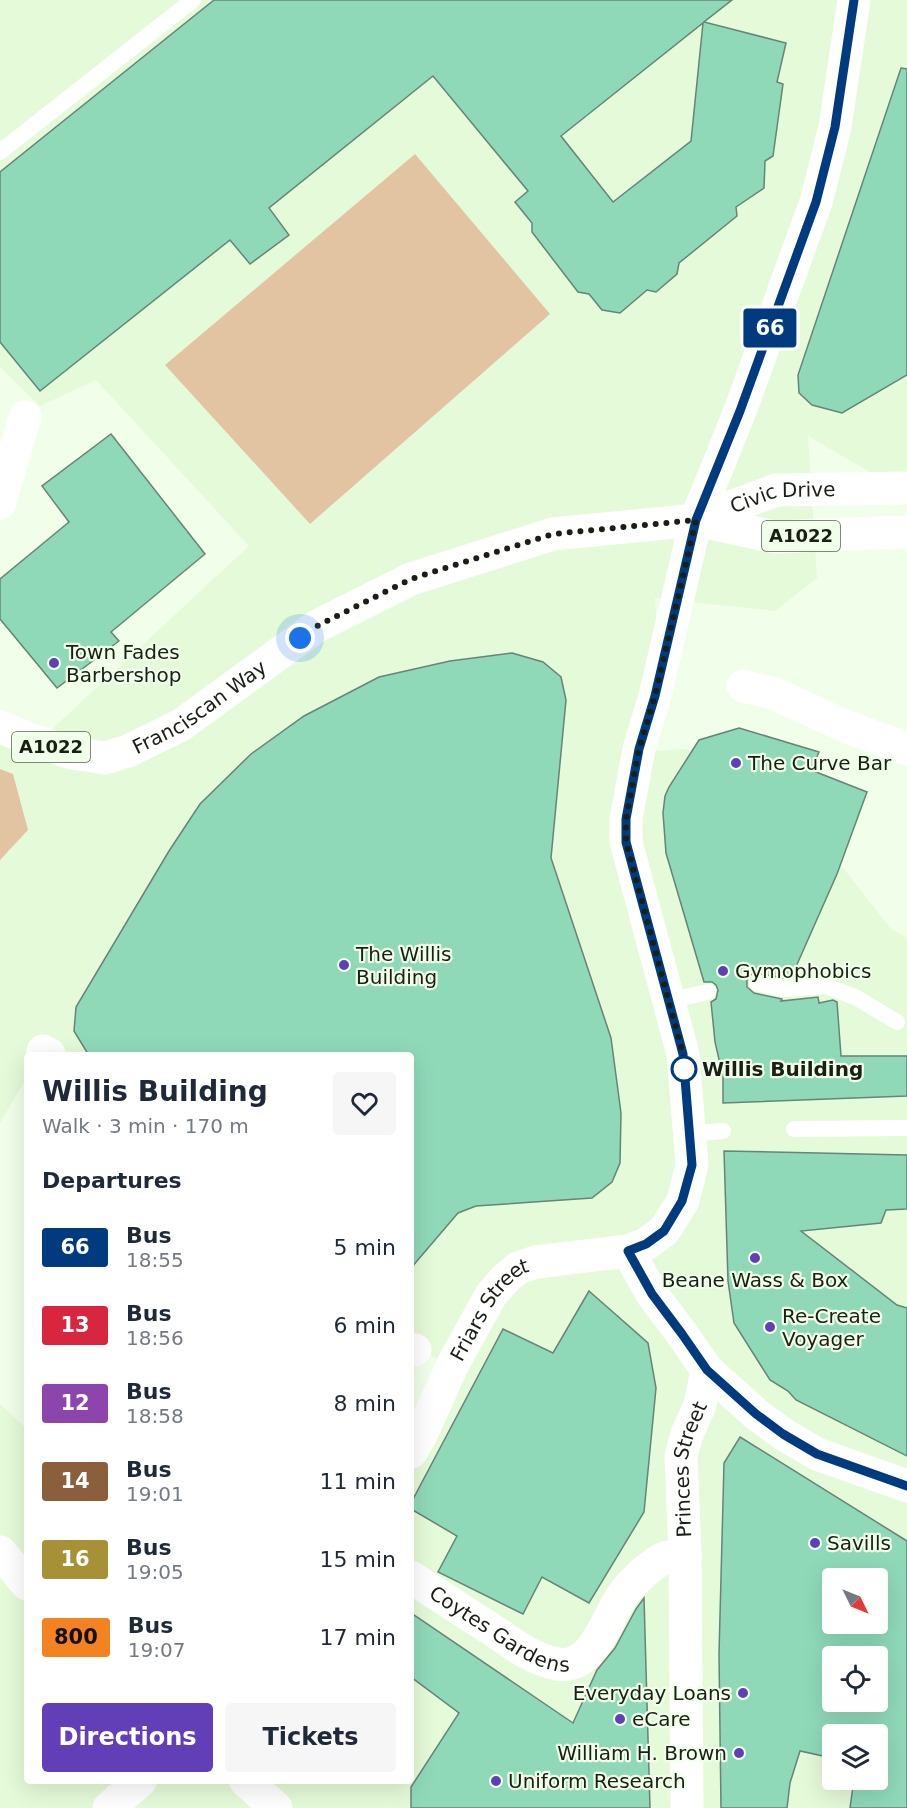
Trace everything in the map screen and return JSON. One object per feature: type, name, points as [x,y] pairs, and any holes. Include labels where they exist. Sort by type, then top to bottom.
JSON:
[{"type":"street","points":[[854,0],[835,127],[816,202],[740,411],[696,520],[655,696],[639,749],[626,819],[626,842],[683,1054],[692,1165],[682,1201],[664,1231],[646,1244],[628,1251],[652,1294],[707,1370],[756,1414],[783,1434],[817,1454],[907,1486]]},
{"type":"street","points":[[0,503],[25,417]]},
{"type":"street","name":"Civic Drive","points":[[696,520],[776,490],[907,488]]},
{"type":"street","name":"Civic Drive","points":[[696,520],[774,537],[907,532]]},
{"type":"street","name":"Franciscan Way","points":[[0,727],[72,753],[105,758],[129,751],[181,725],[317,626],[411,579],[553,534],[696,520]]},
{"type":"street","points":[[743,686],[775,694],[845,726],[907,748]]},
{"type":"street","name":"Friars Street","points":[[414,1439],[491,1295],[505,1279],[518,1268],[536,1262],[628,1251]]},
{"type":"street","name":"Princes Street","points":[[687,1808],[685,1554],[681,1456],[687,1434],[700,1405],[707,1370]]},
{"type":"street","points":[[0,1551],[24,1580]]},
{"type":"street","name":"Coytes Gardens","points":[[414,1579],[530,1655],[558,1665],[574,1663],[593,1648],[615,1605],[644,1572],[664,1558],[685,1554]]},
{"type":"street","points":[[109,1808],[136,1784]]},
{"type":"street","points":[[249,1784],[276,1808]]},
{"type":"lane","points":[[0,152],[193,0]]},
{"type":"lane","points":[[757,983],[783,989],[826,986],[857,998],[897,1022]]},
{"type":"lane","points":[[668,1001],[708,992]]},
{"type":"lane","points":[[794,1129],[907,1128]]},
{"type":"lane","points":[[689,1134],[723,1131]]},
{"type":"shaded area","points":[[0,0],[907,0],[907,488],[897,488],[808,436],[817,578],[775,611],[655,598],[659,665],[639,749],[662,751],[685,749],[789,808],[840,864],[891,929],[907,938],[907,1808],[0,1808],[0,1404],[24,1426],[24,1784],[414,1784],[414,1446],[453,1364],[414,1350],[414,1052],[24,1052],[24,1082],[0,1123],[0,727],[38,742],[249,546],[96,380],[40,406],[0,367]]},
{"type":"shaded area","points":[[415,154],[550,314],[310,524],[165,365]]},
{"type":"shaded area","points":[[0,769],[13,774],[28,830],[0,860]]},
{"type":"building","points":[[214,0],[732,0],[704,22],[786,43],[777,82],[783,84],[773,156],[765,161],[764,188],[736,207],[737,216],[679,263],[677,274],[656,292],[647,290],[620,313],[602,310],[589,294],[578,292],[532,232],[532,223],[515,202],[528,191],[433,76],[269,208],[289,235],[250,264],[230,240],[40,391],[0,342],[0,172]],"holes":[[[703,23],[691,141],[613,202],[561,136]]]},
{"type":"building","points":[[901,68],[907,69],[907,375],[842,413],[812,405],[799,393],[798,375]]},
{"type":"building","points":[[111,434],[205,554],[111,632],[119,641],[57,688],[0,619],[0,579],[69,522],[42,486]]},
{"type":"building","name":"The Willis Building","points":[[512,653],[543,662],[561,677],[566,700],[551,858],[611,1038],[621,1113],[620,1163],[612,1182],[592,1198],[476,1206],[458,1213],[414,1264],[414,1052],[87,1052],[74,1031],[76,1007],[169,851],[200,804],[251,754],[304,716],[379,677],[450,661]]},
{"type":"building","points":[[739,728],[819,752],[811,770],[867,792],[837,874],[791,978],[755,973],[747,980],[747,987],[754,993],[782,999],[781,1001],[818,997],[819,1003],[833,1000],[837,1002],[841,1056],[907,1056],[907,1096],[723,1103],[723,1077],[715,1042],[711,1002],[716,999],[718,990],[712,982],[704,982],[666,853],[663,813],[665,796],[669,787],[699,740]]},
{"type":"building","points":[[724,1151],[907,1155],[907,1209],[886,1210],[881,1223],[801,1231],[897,1305],[907,1308],[907,1456],[796,1400],[788,1391],[770,1380],[734,1323],[728,1281]]},
{"type":"building","points":[[589,1291],[648,1343],[656,1388],[644,1512],[589,1603],[542,1577],[523,1614],[438,1572],[457,1536],[414,1511],[414,1497],[503,1329],[553,1353]]},
{"type":"building","points":[[740,1437],[907,1541],[907,1808],[850,1808],[852,1790],[888,1790],[888,1724],[822,1724],[822,1756],[800,1751],[790,1783],[787,1808],[721,1808],[719,1654],[724,1463]]},
{"type":"building","points":[[644,1598],[650,1808],[411,1808],[411,1787],[459,1713],[414,1679],[414,1615],[573,1723],[597,1670],[615,1648]]},
{"type":"bus line","name":"66","points":[[854,0],[835,127],[816,202],[740,411],[696,520],[655,696],[639,749],[629,802],[626,842],[683,1054],[692,1165],[682,1201],[664,1231],[655,1239],[628,1251],[652,1294],[707,1370],[756,1414],[783,1434],[817,1454],[907,1486]]},
{"type":"place","name":"Town Fades Barbershop","points":[[54,663]]},
{"type":"place","name":"The Curve Bar","points":[[736,763]]},
{"type":"place","name":"The Willis Building","points":[[344,965]]},
{"type":"place","name":"Gymophobics","points":[[723,971]]},
{"type":"place","name":"Willis Building","points":[[684,1069]]},
{"type":"place","name":"Beane Wass & Box","points":[[755,1258]]},
{"type":"place","name":"Re-Create Voyager","points":[[770,1327]]},
{"type":"place","name":"Savills","points":[[815,1543]]},
{"type":"place","name":"Everyday Loans","points":[[743,1693]]},
{"type":"place","name":"eCare","points":[[620,1719]]},
{"type":"place","name":"William H. Brown","points":[[739,1753]]},
{"type":"place","name":"Uniform Research","points":[[496,1781]]},
{"type":"route","points":[[300,638],[317,626],[411,579],[553,534],[696,520],[655,696],[639,749],[626,819],[626,842],[683,1054],[684,1074],[684,1069]]}]
